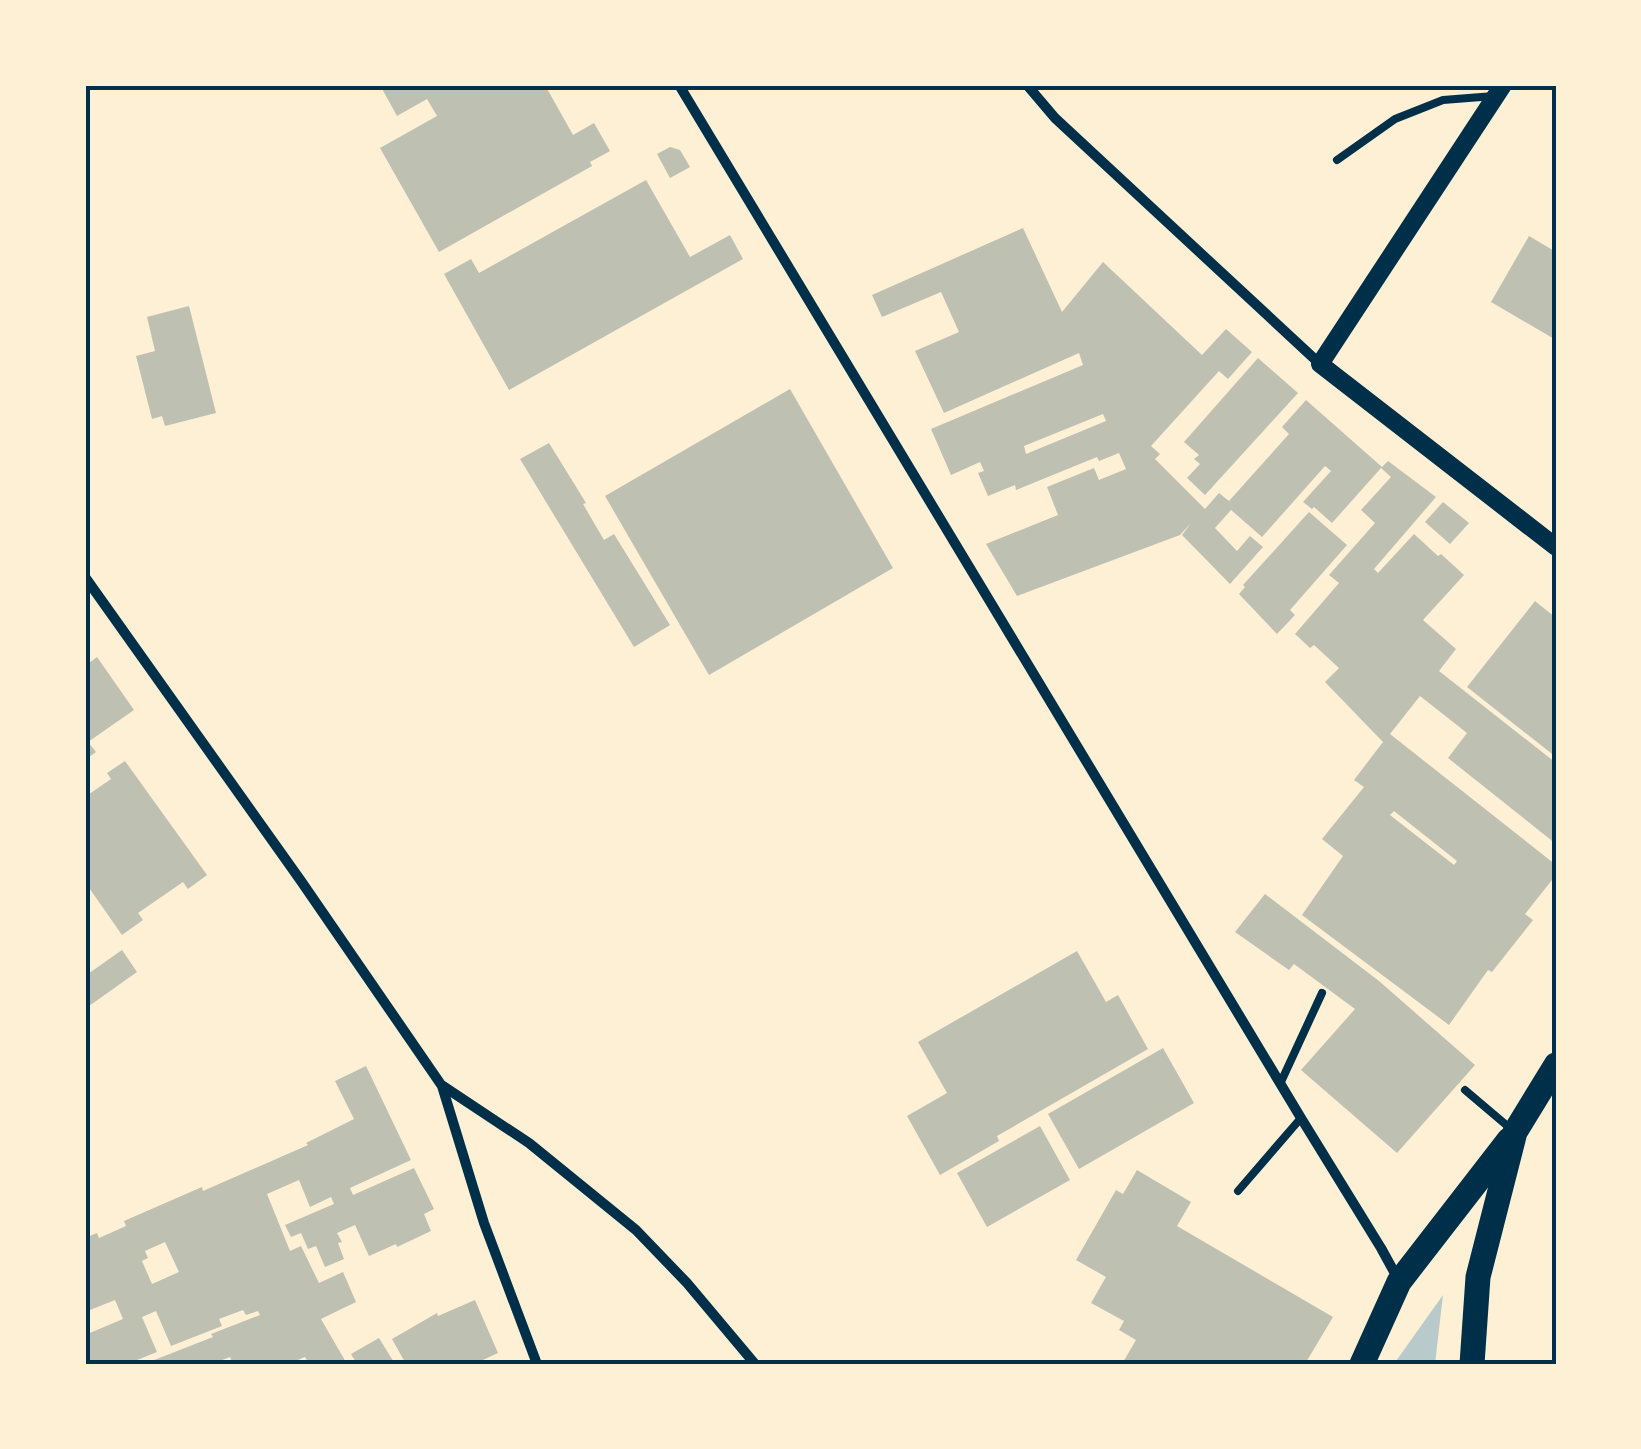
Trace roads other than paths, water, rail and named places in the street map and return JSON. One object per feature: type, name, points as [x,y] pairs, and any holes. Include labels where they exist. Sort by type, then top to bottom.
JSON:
[{"type":"main road","points":[[1362,1364],[1399,1282],[1515,1132],[1556,1065]]},
{"type":"main road","points":[[1472,1364],[1478,1277],[1515,1132]]},
{"type":"street","points":[[680,85],[1399,1282]]},
{"type":"street","points":[[1027,85],[1055,118],[1320,364],[1556,547]]},
{"type":"street","points":[[1320,364],[1498,91]]},
{"type":"street","points":[[85,577],[442,1086],[484,1222],[537,1364]]},
{"type":"street","points":[[442,1086],[529,1143],[636,1230],[687,1282],[756,1364]]},
{"type":"lane","points":[[1337,160],[1395,119],[1443,100],[1498,91]]},
{"type":"lane","points":[[1280,1084],[1322,994]]},
{"type":"lane","points":[[1465,1090],[1515,1132]]},
{"type":"lane","points":[[1238,1192],[1300,1118]]}]
